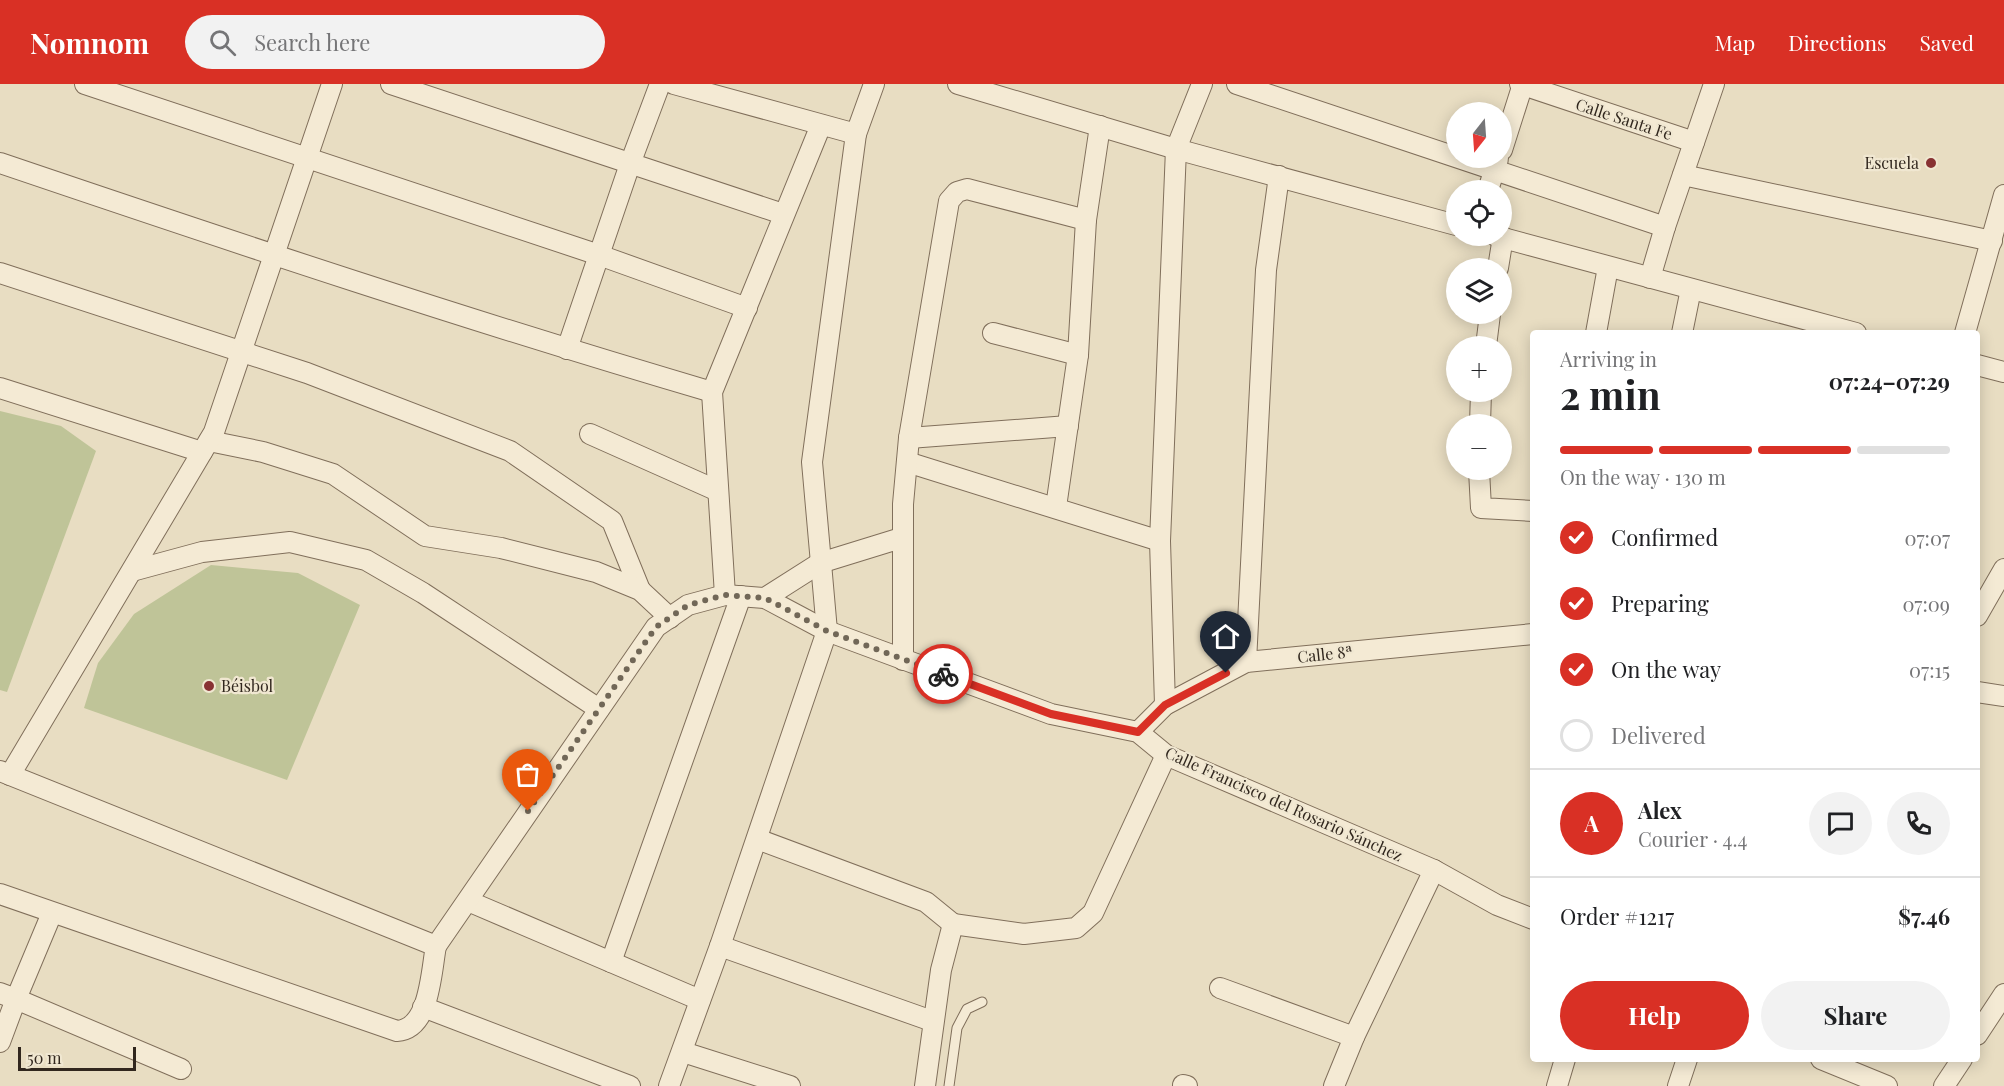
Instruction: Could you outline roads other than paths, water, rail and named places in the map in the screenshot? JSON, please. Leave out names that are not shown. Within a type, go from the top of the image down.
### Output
[{"type":"street","points":[[85,84],[599,255],[747,308]]},
{"type":"street","points":[[0,894],[397,1031],[406,1030],[415,1024],[423,1007],[436,946],[5,773],[132,571],[206,446],[242,353],[332,84]]},
{"type":"street","points":[[390,84],[783,214]]},
{"type":"street","points":[[567,350],[630,164],[660,84]]},
{"type":"street","points":[[674,84],[856,134]]},
{"type":"street","points":[[669,1086],[720,946],[827,631],[812,462],[856,134],[874,84]]},
{"type":"street","points":[[958,84],[1176,149],[1446,222]]},
{"type":"street","points":[[1165,705],[1160,541],[1176,149],[1202,84]]},
{"type":"street","points":[[1237,84],[1446,148]]},
{"type":"street","points":[[1512,117],[1522,84]]},
{"type":"street","name":"Calle Santa Fe","points":[[1522,84],[1694,142]]},
{"type":"street","points":[[1650,278],[1714,84]]},
{"type":"street","points":[[611,962],[733,595],[718,491],[712,392],[821,125]]},
{"type":"street","points":[[1056,507],[1078,355],[1086,220],[1100,126]]},
{"type":"street","points":[[0,163],[275,256],[567,350],[712,392]]},
{"type":"street","points":[[1508,168],[1665,227]]},
{"type":"street","points":[[1683,175],[1992,242]]},
{"type":"street","points":[[1246,662],[1266,270],[1279,176]]},
{"type":"street","points":[[903,660],[901,538],[909,438],[949,201],[957,192],[967,189],[1086,220]]},
{"type":"street","points":[[1966,330],[2004,197]]},
{"type":"street","points":[[1512,239],[1845,330]]},
{"type":"street","points":[[1597,330],[1608,267]]},
{"type":"street","points":[[0,273],[307,373],[510,451],[612,521],[640,590]]},
{"type":"street","points":[[1683,330],[1691,289]]},
{"type":"street","points":[[993,333],[1078,355]]},
{"type":"street","points":[[1980,366],[2004,372]]},
{"type":"street","points":[[0,388],[206,446],[263,452],[333,474],[425,536],[501,548],[597,572],[640,590],[670,618]]},
{"type":"street","points":[[909,438],[1068,426]]},
{"type":"street","points":[[590,434],[718,491]]},
{"type":"street","points":[[907,462],[1160,541]]},
{"type":"street","points":[[1480,480],[1481,508],[1530,510]]},
{"type":"street","points":[[765,598],[820,563],[901,538]]},
{"type":"street","points":[[132,571],[202,552],[290,542],[366,560],[423,593],[598,709]]},
{"type":"street","points":[[1980,611],[2004,569]]},
{"type":"street","name":"Calle Francisco del Rosario Sánchez","points":[[436,946],[656,627],[688,605],[733,595],[765,598],[827,631],[1051,714],[1138,732],[1166,755],[1434,870],[1497,905],[1530,917]]},
{"type":"street","name":"Calle 8ª","points":[[1138,732],[1165,705],[1246,662],[1530,634]]},
{"type":"street","points":[[1980,692],[2004,696]]},
{"type":"street","points":[[757,839],[926,902],[953,924],[1024,933],[1076,928],[1093,913],[1166,755]]},
{"type":"street","points":[[1334,1086],[1354,1037],[1434,870]]},
{"type":"street","points":[[468,901],[700,1000]]},
{"type":"street","points":[[0,1042],[8,996],[52,913]]},
{"type":"street","points":[[925,1086],[940,970],[953,924]]},
{"type":"street","points":[[720,946],[932,1021]]},
{"type":"street","points":[[1220,988],[1354,1037]]},
{"type":"street","points":[[1980,1030],[2004,994]]},
{"type":"street","points":[[8,996],[181,1069]]},
{"type":"street","points":[[423,1007],[630,1086]]},
{"type":"street","points":[[683,1052],[790,1086]]},
{"type":"street","points":[[1557,1086],[1564,1062]]},
{"type":"street","points":[[1678,1086],[1686,1062]]},
{"type":"street","points":[[1828,1062],[1887,1086]]},
{"type":"street","points":[[1944,1086],[1960,1062]]},
{"type":"lane","points":[[949,1086],[957,1028],[967,1009],[982,1002]]},
{"type":"place","name":"Escuela","points":[[1931,163]]},
{"type":"place","name":"Béisbol","points":[[209,686]]}]
